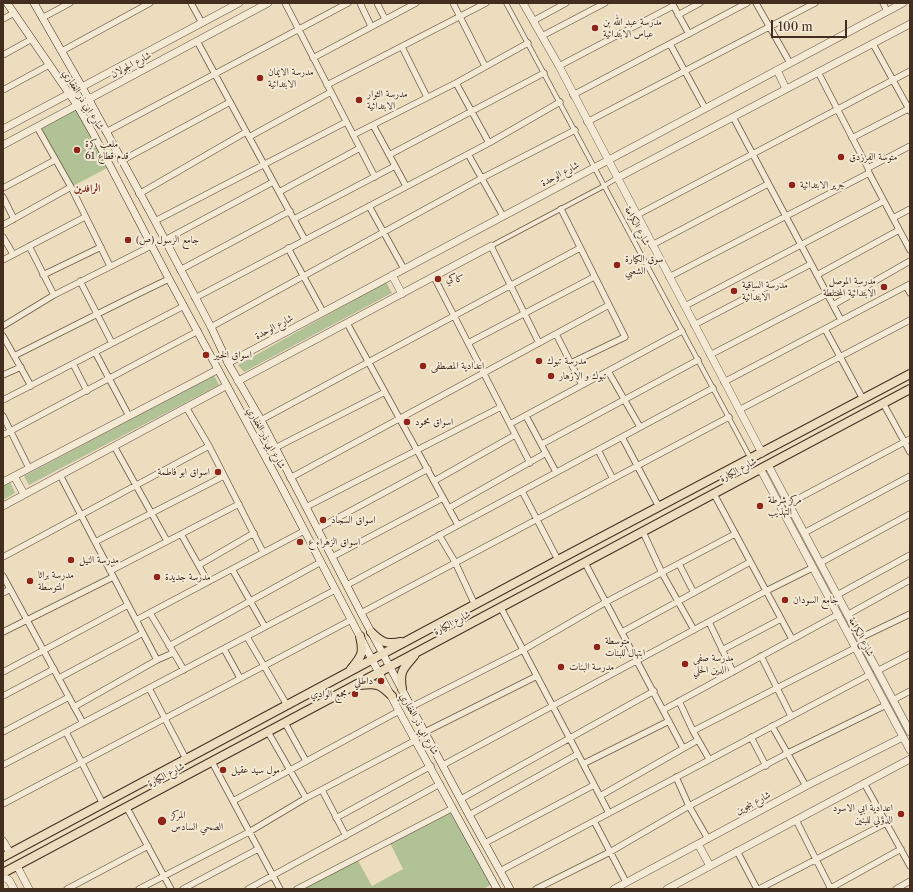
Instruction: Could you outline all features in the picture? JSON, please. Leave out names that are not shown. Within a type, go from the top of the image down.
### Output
[{"type":"main road","name":"شارع الكيارة","points":[[6,855],[550,564],[910,374]]},
{"type":"main road","name":"شارع الكيارة","points":[[3,873],[130,807],[910,389]]},
{"type":"main road","points":[[550,564],[557,578]]},
{"type":"main road","points":[[371,632],[378,640],[383,642],[396,643],[407,641]]},
{"type":"main road","points":[[348,672],[362,654],[360,636]]},
{"type":"main road","points":[[402,688],[400,678],[401,672],[418,652]]},
{"type":"main road","points":[[356,685],[376,684],[392,696]]},
{"type":"main road","points":[[136,786],[136,793],[142,800]]},
{"type":"main road","points":[[124,792],[131,797],[130,807]]},
{"type":"street","name":"شارع ابي ذر الغفاري","points":[[7,3],[77,105],[151,246],[198,331],[217,370],[373,659],[399,711],[431,766],[497,889]]},
{"type":"street","name":"شارع ابي ذر الغفاري","points":[[34,3],[82,87],[165,240],[211,327],[228,363],[261,420],[424,732],[510,889]]},
{"type":"street","points":[[42,18],[70,3]]},
{"type":"street","points":[[62,51],[150,3]]},
{"type":"street","points":[[191,3],[202,23]]},
{"type":"street","name":"شارع الجولان","points":[[3,129],[239,3]]},
{"type":"street","name":"شارع الجولان","points":[[3,145],[268,3]]},
{"type":"street","points":[[285,3],[375,177]]},
{"type":"street","points":[[106,132],[348,3]]},
{"type":"street","points":[[360,3],[371,26]]},
{"type":"street","points":[[377,3],[385,18]]},
{"type":"street","points":[[313,58],[385,18],[416,3]]},
{"type":"street","points":[[453,3],[485,66]]},
{"type":"street","points":[[328,85],[486,3]]},
{"type":"street","name":"شارع الكرامة","points":[[506,3],[751,459]]},
{"type":"street","name":"شارع الكرامة","points":[[523,3],[608,160],[762,453]]},
{"type":"street","points":[[533,21],[566,3]]},
{"type":"street","points":[[542,36],[605,3]]},
{"type":"street","points":[[678,15],[700,3]]},
{"type":"street","points":[[573,95],[747,3]]},
{"type":"street","points":[[756,3],[790,63]]},
{"type":"street","points":[[587,122],[815,3]]},
{"type":"street","points":[[883,3],[887,11]]},
{"type":"street","name":"شارع الوحدة","points":[[228,363],[902,3]]},
{"type":"street","points":[[558,66],[672,4],[689,34]]},
{"type":"street","points":[[3,19],[14,13]]},
{"type":"street","points":[[238,381],[617,178],[910,24]]},
{"type":"street","points":[[3,54],[32,39]]},
{"type":"street","points":[[197,41],[305,240]]},
{"type":"street","points":[[354,135],[456,83],[528,43]]},
{"type":"street","points":[[670,44],[705,108]]},
{"type":"street","points":[[852,138],[910,109],[873,44]]},
{"type":"street","points":[[402,47],[427,97]]},
{"type":"street","points":[[3,90],[50,65]]},
{"type":"street","points":[[777,70],[786,89]]},
{"type":"street","points":[[637,215],[910,71]]},
{"type":"street","points":[[818,72],[910,250]]},
{"type":"street","points":[[389,155],[544,73]]},
{"type":"street","points":[[456,83],[489,143]]},
{"type":"street","points":[[139,194],[248,134],[331,92]]},
{"type":"street","points":[[121,161],[230,102]]},
{"type":"street","points":[[195,298],[489,143],[560,102]]},
{"type":"street","points":[[733,117],[841,320]]},
{"type":"street","points":[[155,222],[346,122]]},
{"type":"street","points":[[373,125],[406,186]]},
{"type":"street","points":[[37,126],[71,187],[110,266]]},
{"type":"street","points":[[211,327],[482,178],[575,130]]},
{"type":"street","points":[[669,277],[786,216],[910,146]]},
{"type":"street","points":[[279,192],[360,148]]},
{"type":"street","points":[[468,154],[503,216]]},
{"type":"street","points":[[3,188],[55,160]]},
{"type":"street","points":[[294,219],[395,166]]},
{"type":"street","points":[[165,240],[274,182]]},
{"type":"street","points":[[652,245],[768,184]]},
{"type":"street","points":[[3,225],[71,187]]},
{"type":"street","points":[[3,197],[14,219]]},
{"type":"street","points":[[685,306],[884,201]]},
{"type":"street","points":[[369,206],[404,269]]},
{"type":"street","points":[[560,209],[625,337],[571,364]]},
{"type":"street","points":[[893,218],[910,210]]},
{"type":"street","points":[[180,270],[290,211]]},
{"type":"street","points":[[3,260],[85,217]]},
{"type":"street","points":[[817,275],[899,230]]},
{"type":"street","points":[[3,237],[13,254]]},
{"type":"street","points":[[29,246],[54,295]]},
{"type":"street","points":[[3,326],[54,295],[151,246]]},
{"type":"street","points":[[491,246],[539,343]]},
{"type":"street","points":[[43,275],[101,248]]},
{"type":"street","points":[[288,248],[323,312]]},
{"type":"street","points":[[261,420],[580,248]]},
{"type":"street","points":[[162,266],[174,259]]},
{"type":"street","points":[[833,305],[910,261]]},
{"type":"street","points":[[694,325],[811,264]]},
{"type":"street","points":[[392,275],[402,294]]},
{"type":"street","points":[[434,277],[530,462]]},
{"type":"street","points":[[468,344],[594,277]]},
{"type":"street","points":[[14,356],[97,313],[169,279]]},
{"type":"street","points":[[80,281],[112,343]]},
{"type":"street","points":[[724,382],[908,285],[910,293]]},
{"type":"street","points":[[710,354],[827,294]]},
{"type":"street","points":[[290,478],[609,305]]},
{"type":"street","points":[[3,400],[184,306]]},
{"type":"street","points":[[739,410],[910,320]]},
{"type":"street","points":[[347,323],[458,525]]},
{"type":"street","points":[[825,329],[863,399]]},
{"type":"street","points":[[3,435],[198,331]]},
{"type":"street","points":[[510,424],[682,331]]},
{"type":"street","points":[[556,334],[582,385]]},
{"type":"street","points":[[3,336],[31,386]]},
{"type":"street","points":[[95,352],[129,416]]},
{"type":"street","points":[[542,444],[698,360]]},
{"type":"street","points":[[73,364],[87,391]]},
{"type":"street","points":[[3,375],[21,367]]},
{"type":"street","points":[[3,482],[217,370]]},
{"type":"street","points":[[608,371],[640,427]]},
{"type":"street","points":[[3,506],[226,386]]},
{"type":"street","points":[[347,585],[713,388]]},
{"type":"street","points":[[275,448],[385,392]]},
{"type":"street","points":[[883,403],[907,441],[910,452]]},
{"type":"street","points":[[186,407],[209,446],[264,552]]},
{"type":"street","points":[[306,507],[501,407]]},
{"type":"street","points":[[3,416],[29,468]]},
{"type":"street","points":[[526,416],[556,472]]},
{"type":"street","points":[[361,613],[729,417]]},
{"type":"street","points":[[434,481],[515,435]]},
{"type":"street","points":[[622,437],[659,507]]},
{"type":"street","points":[[788,504],[907,441]]},
{"type":"street","points":[[114,446],[167,541]]},
{"type":"street","points":[[3,558],[209,446]]},
{"type":"street","points":[[598,450],[613,478]]},
{"type":"street","points":[[449,508],[546,453]]},
{"type":"street","name":"شارع الكرامة","points":[[768,465],[910,731]]},
{"type":"street","points":[[317,529],[428,469]]},
{"type":"street","name":"شارع الكرامة","points":[[761,470],[833,608],[910,750]]},
{"type":"street","points":[[60,475],[157,660]]},
{"type":"street","points":[[14,476],[24,494]]},
{"type":"street","points":[[95,542],[224,476]]},
{"type":"street","points":[[804,533],[910,476]]},
{"type":"street","points":[[522,491],[558,560]]},
{"type":"street","points":[[714,494],[792,639]]},
{"type":"street","points":[[332,557],[443,498]]},
{"type":"street","points":[[3,632],[112,574],[167,541],[239,504]]},
{"type":"street","points":[[820,563],[910,514]]},
{"type":"street","points":[[136,620],[304,531]]},
{"type":"street","points":[[643,532],[662,573],[694,630]]},
{"type":"street","points":[[199,565],[254,533]]},
{"type":"street","points":[[181,534],[208,582]]},
{"type":"street","points":[[411,707],[523,650],[606,602],[735,534]]},
{"type":"street","points":[[440,535],[455,562],[475,605]]},
{"type":"street","points":[[314,549],[325,543]]},
{"type":"street","points":[[837,595],[910,555]]},
{"type":"street","points":[[169,646],[321,562]]},
{"type":"street","points":[[585,562],[684,748]]},
{"type":"street","points":[[622,632],[750,562]]},
{"type":"street","points":[[679,564],[694,593]]},
{"type":"street","points":[[443,765],[766,591],[812,568]]},
{"type":"street","points":[[232,569],[265,627]]},
{"type":"street","points":[[3,576],[83,723]]},
{"type":"street","points":[[847,615],[910,580]]},
{"type":"street","points":[[3,593],[10,589]]},
{"type":"street","points":[[3,765],[335,590]]},
{"type":"street","points":[[833,608],[841,603]]},
{"type":"street","points":[[3,672],[128,604]]},
{"type":"street","points":[[501,608],[609,813]]},
{"type":"street","points":[[150,613],[184,670]]},
{"type":"street","points":[[860,638],[910,614]]},
{"type":"street","points":[[663,710],[837,615]]},
{"type":"street","points":[[722,650],[781,619]]},
{"type":"street","points":[[3,804],[351,620]]},
{"type":"street","points":[[710,622],[733,672]]},
{"type":"street","points":[[59,678],[142,633]]},
{"type":"street","points":[[247,637],[287,705]]},
{"type":"street","points":[[693,731],[855,648]]},
{"type":"street","points":[[224,649],[240,678]]},
{"type":"street","points":[[74,706],[157,660],[173,653]]},
{"type":"street","points":[[877,671],[910,654]]},
{"type":"street","points":[[761,656],[791,716]]},
{"type":"street","points":[[3,696],[54,669]]},
{"type":"street","points":[[500,871],[869,674]]},
{"type":"street","points":[[424,732],[537,676]]},
{"type":"street","points":[[149,688],[186,759]]},
{"type":"street","points":[[461,799],[654,691]]},
{"type":"street","points":[[893,700],[910,691]]},
{"type":"street","points":[[3,732],[69,697]]},
{"type":"street","points":[[679,701],[693,731],[709,759]]},
{"type":"street","points":[[536,889],[610,852],[689,806],[788,753],[886,705]]},
{"type":"street","points":[[233,801],[399,711]]},
{"type":"street","points":[[583,764],[669,721]]},
{"type":"street","points":[[286,723],[306,761]]},
{"type":"street","points":[[772,726],[806,786]]},
{"type":"street","points":[[66,732],[102,804]]},
{"type":"street","points":[[268,732],[306,798]]},
{"type":"street","points":[[751,737],[766,766]]},
{"type":"street","name":"شارع بنجوين","points":[[614,889],[806,786],[903,737]]},
{"type":"street","points":[[139,889],[249,832],[306,798],[416,740]]},
{"type":"street","points":[[600,796],[698,740]]},
{"type":"street","points":[[463,825],[470,818],[578,754]]},
{"type":"street","points":[[667,889],[910,759]]},
{"type":"street","points":[[212,762],[280,889]]},
{"type":"street","points":[[336,818],[431,766]]},
{"type":"street","points":[[676,777],[689,806],[708,839]]},
{"type":"street","points":[[864,783],[910,866]]},
{"type":"street","points":[[248,889],[440,784]]},
{"type":"street","points":[[485,843],[594,785]]},
{"type":"street","points":[[322,790],[346,836]]},
{"type":"street","points":[[130,807],[148,846],[171,889]]},
{"type":"street","points":[[297,889],[304,887],[453,808]]},
{"type":"street","points":[[796,820],[830,889],[901,849]]},
{"type":"street","points":[[594,821],[626,882]]},
{"type":"street","points":[[737,851],[758,889],[886,822]]},
{"type":"street","points":[[3,841],[6,855]]},
{"type":"street","points":[[698,844],[710,866]]},
{"type":"street","points":[[67,889],[148,846]]},
{"type":"street","points":[[183,889],[258,849]]},
{"type":"street","points":[[17,866],[29,889]]},
{"type":"street","points":[[3,876],[9,880],[14,889]]},
{"type":"street","points":[[896,889],[910,881]]},
{"type":"green space","name":"ملعب كرة قدم قطاع 61","points":[[79,108],[111,166],[71,187],[39,129]]},
{"type":"green space","points":[[386,282],[392,293],[244,372],[238,365]]},
{"type":"green space","points":[[214,375],[219,385],[29,485],[24,476]]},
{"type":"green space","points":[[10,482],[15,493],[3,500],[3,486]]},
{"type":"green space","points":[[451,808],[492,884],[483,889],[301,889],[357,859],[372,886],[403,869],[389,841]]},
{"type":"place","name":"مدرسة عبد الله بن عباس الابتدائية","points":[[595,28]]},
{"type":"place","name":"مدرسة الايمان الابتدائية","points":[[260,78]]},
{"type":"place","name":"مدرسة الثوار الابتدائية","points":[[359,100]]},
{"type":"place","name":"ملعب كرة قدم قطاع 61","points":[[77,150]]},
{"type":"place","name":"متوسة الفرزدق","points":[[841,157]]},
{"type":"place","name":"جرير الابتدائية","points":[[792,185]]},
{"type":"place","name":"جامع الرسول (ص)","points":[[128,240]]},
{"type":"place","name":"سوق الكيارة الشعبي","points":[[617,265]]},
{"type":"place","name":"كاكي","points":[[438,279]]},
{"type":"place","name":"مدرسة الموصل الابتدائية المختلطة","points":[[884,287]]},
{"type":"place","name":"مدرسة الساقية الابتدائية","points":[[734,291]]},
{"type":"place","name":"اسواق الخير","points":[[206,355]]},
{"type":"place","name":"مدرسة تبوك","points":[[539,361]]},
{"type":"place","name":"اعدادية المصطفى","points":[[423,366]]},
{"type":"place","name":"تبوك و الازهار","points":[[551,376]]},
{"type":"place","name":"اسواق محمود","points":[[407,422]]},
{"type":"place","name":"اسواق ابو فاطمة","points":[[218,472]]},
{"type":"place","name":"مركز شرطة التهذيب","points":[[760,506]]},
{"type":"place","name":"اسواق السجاد","points":[[323,520]]},
{"type":"place","name":"اسواق الزهراء ع","points":[[300,542]]},
{"type":"place","name":"مدرسة النيل","points":[[71,560]]},
{"type":"place","name":"مدرسة جديدة","points":[[157,577]]},
{"type":"place","name":"مدرسة براثا المتوسطة","points":[[30,581]]},
{"type":"place","name":"جامع السودان","points":[[785,600]]},
{"type":"place","name":"متوسطة ابتهال للبنات","points":[[597,647]]},
{"type":"place","name":"مدرسة صفي الدين الحلي","points":[[685,664]]},
{"type":"place","name":"مدرسة البنات","points":[[561,667]]},
{"type":"place","name":"داطلي","points":[[381,681]]},
{"type":"place","name":"مجمع الوادي","points":[[355,694]]},
{"type":"place","name":"مول سيد عقيل","points":[[223,770]]},
{"type":"place","name":"اعدادية ابي الاسود الدؤلي للبنين","points":[[901,814]]},
{"type":"place","name":"المركز الصحي السادس","points":[[162,821]]},
{"type":"district","name":"الرافدين","points":[[87,189]]}]
